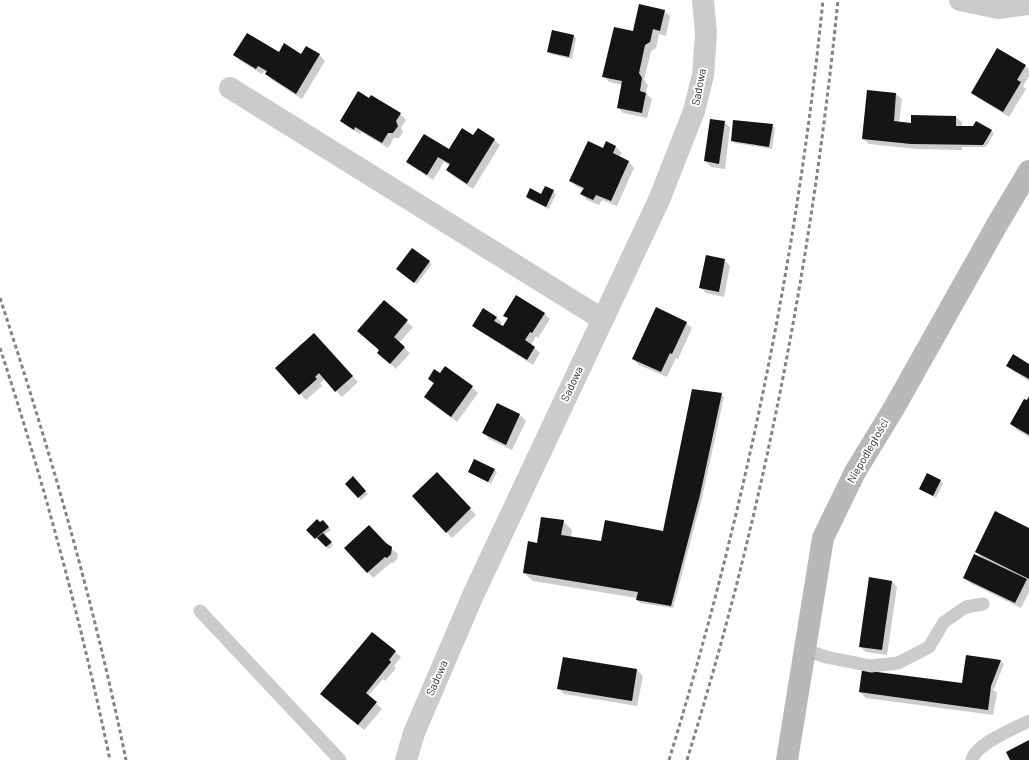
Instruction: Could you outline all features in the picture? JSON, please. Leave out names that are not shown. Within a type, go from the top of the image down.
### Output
[{"type":"street","name":"Sadowa","points":[[406,760],[414,733],[474,593],[658,200],[694,112],[703,75],[706,34],[703,0]]},
{"type":"street","points":[[960,0],[998,8],[1029,4]]},
{"type":"street","points":[[230,88],[602,319]]},
{"type":"street","name":"Niepodległości","points":[[788,760],[823,538],[855,472],[894,408],[1029,171]]},
{"type":"lane","points":[[805,650],[826,658],[871,666],[898,662],[929,647],[944,622],[966,607],[983,604]]},
{"type":"lane","points":[[200,611],[340,760]]},
{"type":"lane","points":[[972,760],[973,755],[984,744],[1029,721]]},
{"type":"building","points":[[639,4],[665,10],[660,31],[653,29],[650,42],[645,45],[639,73],[642,78],[640,91],[646,93],[642,113],[617,108],[622,81],[602,77],[614,27],[633,31]]},
{"type":"building","points":[[552,30],[574,35],[569,57],[547,52]]},
{"type":"building","points":[[247,33],[279,52],[284,43],[301,54],[306,46],[320,54],[296,94],[265,74],[267,71],[258,66],[256,69],[233,55]]},
{"type":"building","points":[[997,48],[1026,65],[1017,80],[1021,82],[1003,112],[971,93]]},
{"type":"building","points":[[867,90],[896,93],[894,121],[911,123],[911,115],[956,116],[956,126],[973,126],[976,121],[992,130],[983,145],[911,144],[862,139]]},
{"type":"building","points":[[358,91],[369,98],[371,95],[401,113],[396,121],[398,126],[393,133],[388,133],[382,143],[355,127],[354,130],[340,121]]},
{"type":"building","points":[[710,119],[725,121],[719,164],[704,161]]},
{"type":"building","points":[[733,120],[773,124],[769,147],[731,141]]},
{"type":"building","points":[[462,128],[473,135],[478,128],[495,139],[467,184],[446,170],[450,164],[438,157],[427,175],[406,162],[424,134],[449,149]]},
{"type":"building","points":[[588,141],[603,148],[606,141],[616,146],[613,153],[629,161],[611,201],[596,195],[593,200],[580,194],[584,188],[569,181]]},
{"type":"building","points":[[545,186],[554,190],[546,207],[526,197],[530,188],[541,194]]},
{"type":"building","points":[[412,248],[430,261],[414,283],[396,269]]},
{"type":"building","points":[[706,255],[725,259],[719,292],[699,288]]},
{"type":"building","points":[[516,295],[545,313],[532,333],[530,332],[525,340],[535,347],[527,360],[472,326],[483,308],[497,317],[494,321],[503,326],[508,318],[503,316]]},
{"type":"building","points":[[384,300],[408,320],[394,337],[405,347],[390,364],[377,353],[379,350],[357,331]]},
{"type":"building","points":[[656,307],[687,322],[672,354],[670,353],[661,372],[632,359]]},
{"type":"building","points":[[314,333],[353,376],[335,392],[319,373],[315,377],[317,379],[299,395],[275,368]]},
{"type":"building","points":[[1013,354],[1029,364],[1029,379],[1006,366]]},
{"type":"building","points":[[445,366],[473,386],[451,417],[424,397],[434,383],[428,379],[434,369],[440,373]]},
{"type":"building","points":[[692,389],[722,393],[700,495],[671,606],[636,600],[638,592],[523,573],[528,541],[537,543],[541,517],[564,520],[561,535],[601,541],[605,520],[663,531]]},
{"type":"building","points":[[1029,396],[1029,435],[1010,424],[1024,399],[1027,400]]},
{"type":"building","points":[[497,403],[520,414],[506,445],[482,433]]},
{"type":"building","points":[[474,459],[495,469],[488,482],[468,472]]},
{"type":"building","points":[[437,472],[471,508],[446,533],[412,496]]},
{"type":"building","points":[[927,473],[941,480],[933,496],[919,489]]},
{"type":"building","points":[[353,476],[366,491],[358,498],[345,484]]},
{"type":"building","points":[[995,511],[1029,528],[1029,579],[975,552]]},
{"type":"building","points":[[317,519],[320,522],[323,520],[329,527],[315,539],[306,530]]},
{"type":"building","points":[[369,525],[386,543],[392,547],[391,554],[387,558],[385,557],[367,573],[344,548]]},
{"type":"building","points":[[323,533],[332,542],[326,547],[317,538]]},
{"type":"building","points":[[974,554],[1027,579],[1015,603],[963,578]]},
{"type":"building","points":[[869,577],[892,581],[882,650],[859,647]]},
{"type":"building","points":[[372,632],[396,651],[389,660],[391,662],[366,693],[377,702],[358,725],[320,694]]},
{"type":"building","points":[[966,655],[1001,660],[991,686],[988,710],[859,692],[862,670],[962,683]]},
{"type":"building","points":[[563,657],[637,669],[632,701],[557,689]]},
{"type":"building","points":[[1029,740],[1029,760],[1010,760],[1006,752]]},
{"type":"railway","points":[[669,760],[721,573],[765,384],[799,193],[823,0]]},
{"type":"railway","points":[[687,760],[735,591],[778,402],[791,336],[813,202],[831,67],[838,0]]},
{"type":"railway","points":[[0,298],[70,527],[100,643],[126,760]]},
{"type":"railway","points":[[0,348],[32,450],[61,552],[87,656],[110,760]]}]
